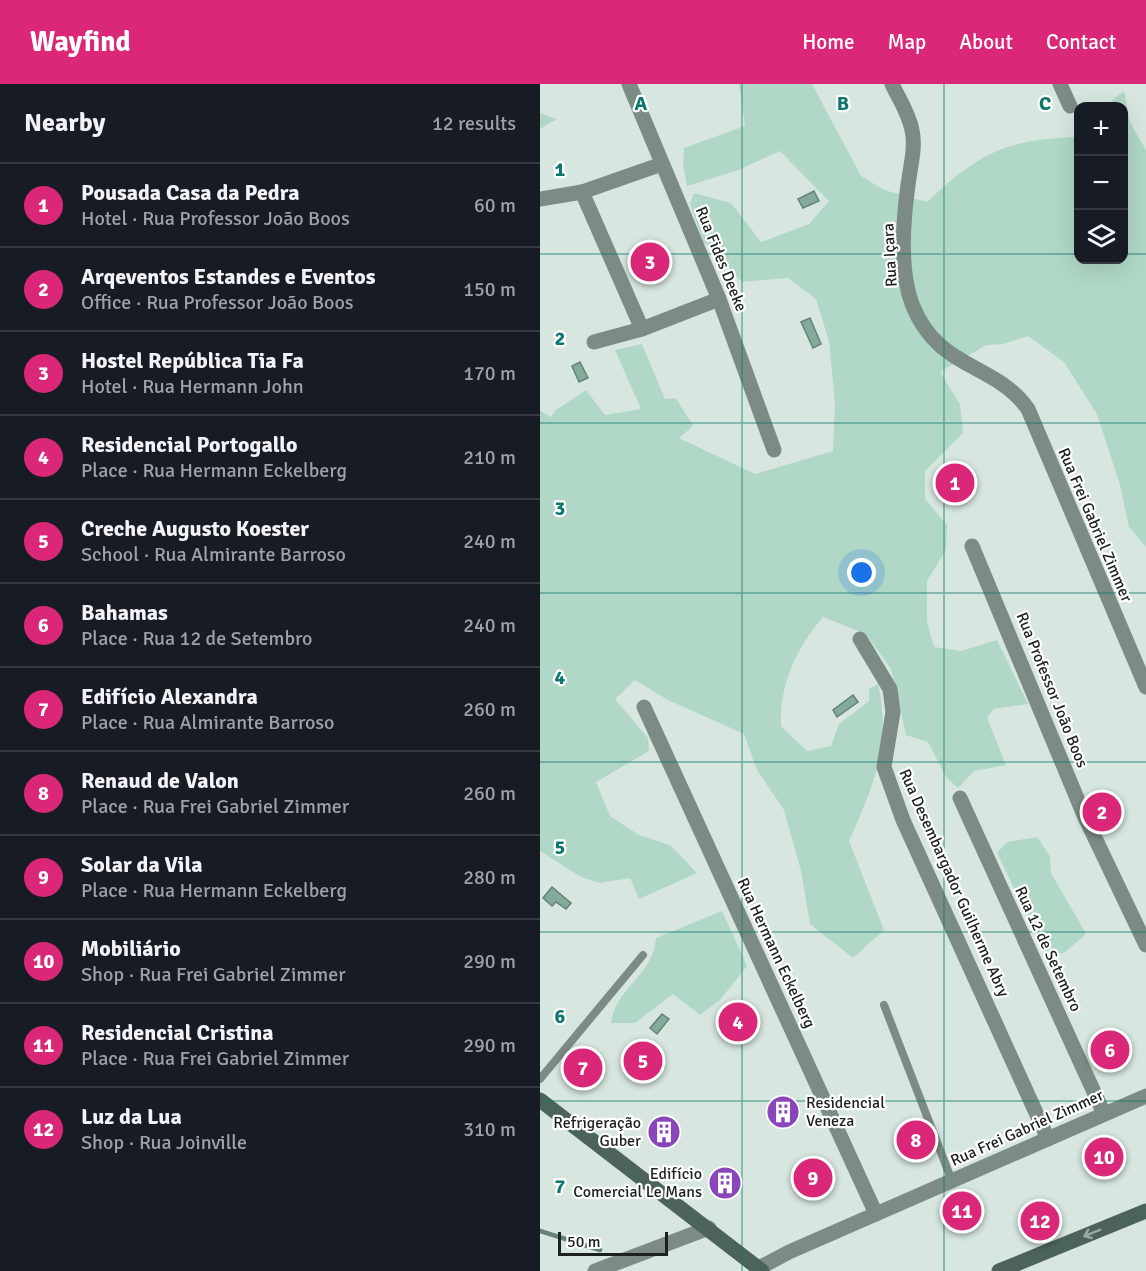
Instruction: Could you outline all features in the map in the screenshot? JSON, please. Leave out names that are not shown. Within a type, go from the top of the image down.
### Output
[{"type":"main road","points":[[540,1100],[762,1270]]},
{"type":"main road","points":[[999,1271],[1146,1210]]},
{"type":"street","name":"Rua Fides Deeke","points":[[629,84],[719,299],[774,450]]},
{"type":"street","name":"Rua Içara","points":[[892,84],[913,131],[904,237],[905,273],[912,303],[940,348],[1005,386],[1019,397],[1028,409]]},
{"type":"street","points":[[1060,84],[1070,106]]},
{"type":"street","points":[[540,199],[582,192],[662,164]]},
{"type":"street","points":[[582,192],[642,329]]},
{"type":"street","points":[[594,342],[642,329],[719,299]]},
{"type":"street","name":"Rua Frei Gabriel Zimmer","points":[[1028,409],[1146,687]]},
{"type":"street","name":"Rua Professor João Boos","points":[[972,546],[1084,815],[1146,945]]},
{"type":"street","name":"Rua Desembargador Guilherme Abry","points":[[860,639],[890,689],[893,712],[884,767],[886,777],[1048,1139]]},
{"type":"street","name":"Rua Hermann Eckelberg","points":[[644,707],[876,1214]]},
{"type":"street","name":"Rua 12 de Setembro","points":[[960,798],[1104,1114]]},
{"type":"street","name":"Rua Frei Gabriel Zimmer","points":[[762,1270],[778,1257],[1146,1096]]},
{"type":"street","points":[[595,1271],[709,1228]]},
{"type":"lane","points":[[540,1079],[643,955]]},
{"type":"lane","points":[[884,1005],[952,1181]]},
{"type":"shaded area","points":[[739,84],[812,84],[861,176],[884,190],[927,202],[963,171],[995,152],[1032,141],[1074,137],[1074,264],[1128,264],[1128,112],[1130,122],[1146,150],[1146,547],[1129,527],[1120,485],[1097,414],[1064,362],[1028,336],[1003,344],[986,345],[940,372],[960,404],[963,433],[925,471],[925,499],[947,525],[946,550],[927,581],[927,622],[934,647],[961,651],[997,640],[1028,704],[994,709],[987,718],[1006,765],[974,771],[958,788],[946,777],[928,742],[906,735],[891,669],[866,634],[823,617],[805,641],[792,667],[783,696],[781,726],[807,751],[831,746],[839,724],[869,701],[869,689],[878,684],[883,726],[878,765],[866,802],[849,841],[884,930],[853,958],[810,924],[801,871],[784,810],[757,770],[744,734],[668,700],[635,680],[615,699],[648,738],[649,751],[596,782],[610,816],[639,835],[670,845],[697,873],[639,899],[630,878],[600,883],[581,877],[540,851],[540,411],[551,417],[556,410],[586,390],[605,415],[641,409],[615,350],[642,344],[665,399],[676,398],[693,426],[679,438],[755,474],[833,451],[835,403],[829,341],[816,299],[788,278],[742,282],[703,241],[690,204],[694,193],[731,203],[761,242],[809,224],[829,201],[780,151],[736,171],[687,186],[683,164],[684,148],[745,126]]},
{"type":"shaded area","points":[[1124,91],[1126,102],[1110,102]]},
{"type":"shaded area","points":[[540,113],[557,119],[540,129]]},
{"type":"shaded area","points":[[814,191],[819,201],[803,208],[798,199]]},
{"type":"shaded area","points":[[810,318],[821,344],[813,348],[801,322]]},
{"type":"shaded area","points":[[580,362],[588,378],[579,382],[572,366]]},
{"type":"shaded area","points":[[853,695],[858,702],[837,717],[833,710]]},
{"type":"shaded area","points":[[1037,837],[1050,856],[1051,873],[1086,934],[1064,953],[1047,956],[997,853],[1007,842]]},
{"type":"shaded area","points":[[552,887],[571,903],[566,909],[556,902],[552,906],[543,898]]},
{"type":"shaded area","points":[[722,911],[747,966],[720,1000],[700,1015],[673,994],[635,1023],[611,1023],[620,1000],[648,962],[656,938]]},
{"type":"shaded area","points":[[662,1014],[669,1019],[657,1034],[650,1028]]},
{"type":"waterway","points":[[540,1231],[600,1250]]},
{"type":"place","name":"Hostel República Tia Fa","points":[[650,262]]},
{"type":"place","name":"Pousada Casa da Pedra","points":[[955,483]]},
{"type":"place","name":"Arqeventos Estandes e Eventos","points":[[1102,812]]},
{"type":"place","name":"Residencial Portogallo","points":[[738,1022]]},
{"type":"place","name":"Bahamas","points":[[1110,1050]]},
{"type":"place","name":"Creche Augusto Koester","points":[[643,1061]]},
{"type":"place","name":"Edifício Alexandra","points":[[583,1068]]},
{"type":"place","name":"Residencial Veneza","points":[[783,1112]]},
{"type":"place","name":"Refrigeração Guber","points":[[664,1132]]},
{"type":"place","name":"Renaud de Valon","points":[[916,1140]]},
{"type":"place","name":"Mobiliário","points":[[1104,1157]]},
{"type":"place","name":"Solar da Vila","points":[[813,1178]]},
{"type":"place","name":"Edifício Comercial Le Mans","points":[[725,1183]]},
{"type":"place","name":"Residencial Cristina","points":[[962,1211]]},
{"type":"place","name":"Luz da Lua","points":[[1040,1221]]}]
